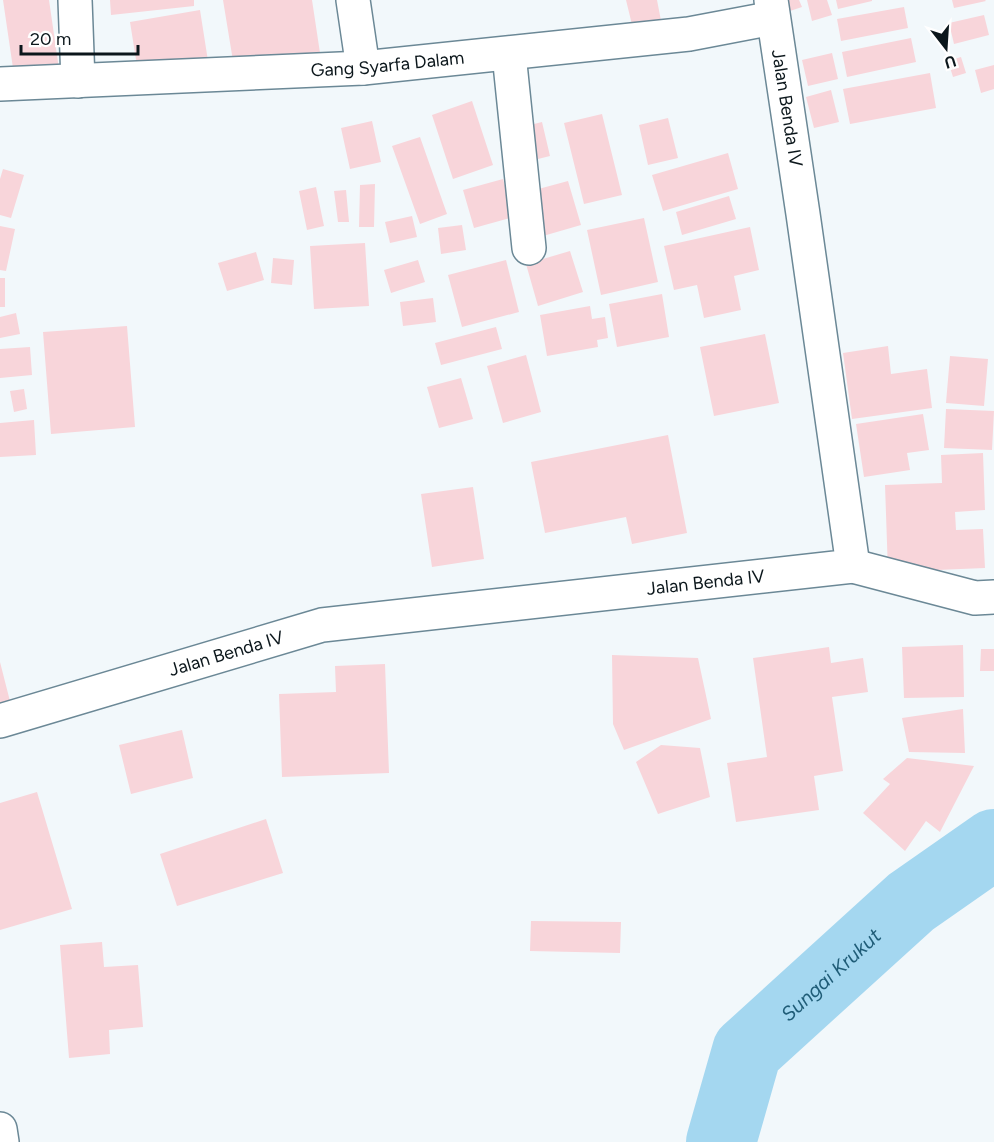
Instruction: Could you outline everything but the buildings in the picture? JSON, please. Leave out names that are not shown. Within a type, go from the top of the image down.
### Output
[{"type":"street","points":[[75,0],[78,81]]},
{"type":"street","points":[[353,0],[363,69]]},
{"type":"street","name":"Gang Syarfa Dalam","points":[[0,84],[363,69],[689,34],[772,9]]},
{"type":"street","name":"Jalan Benda IV","points":[[0,721],[322,625],[853,566],[772,9]]},
{"type":"street","points":[[508,54],[529,248]]},
{"type":"street","points":[[853,566],[975,598],[994,597]]},
{"type":"street","points":[[0,1129],[2,1142]]},
{"type":"waterway","name":"Sungai Krukut","points":[[721,1142],[747,1051],[911,902],[994,844]]}]
